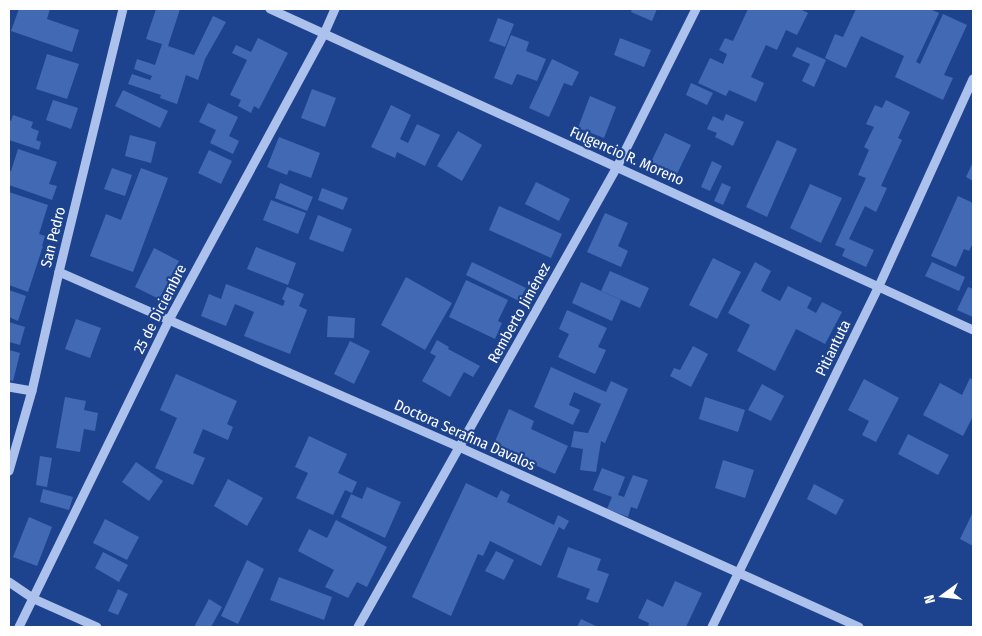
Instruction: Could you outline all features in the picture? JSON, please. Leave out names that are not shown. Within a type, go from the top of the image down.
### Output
[{"type":"street","name":"San Pedro","points":[[9,472],[32,391],[123,9]]},
{"type":"street","name":"Fulgencio R. Moreno","points":[[270,9],[973,330]]},
{"type":"street","name":"25 de Diciembre","points":[[19,627],[169,320],[324,34],[335,9]]},
{"type":"street","name":"Remberto Jiménez","points":[[358,627],[617,167],[696,9]]},
{"type":"street","name":"Pitiantuta","points":[[712,627],[879,286],[973,79]]},
{"type":"street","name":"Doctora Serafina Davalos","points":[[59,272],[459,447],[859,627]]},
{"type":"street","points":[[9,387],[32,391]]},
{"type":"street","points":[[9,582],[34,599],[97,627]]},
{"type":"building","points":[[19,9],[50,9],[47,19],[79,30],[72,52],[11,31]]},
{"type":"building","points":[[156,9],[180,9],[168,46],[194,55],[213,16],[226,22],[205,59],[198,80],[186,75],[177,104],[160,98],[161,95],[128,84],[132,74],[150,80],[152,76],[134,69],[137,59],[155,65],[162,44],[146,39]]},
{"type":"building","points":[[632,9],[657,9],[652,21],[631,12]]},
{"type":"building","points":[[748,9],[800,9],[808,13],[797,35],[786,30],[777,50],[766,45],[751,77],[764,83],[756,102],[729,90],[726,96],[698,83],[710,58],[723,64],[727,54],[719,50],[725,38],[733,41]]},
{"type":"building","points":[[856,9],[930,9],[939,13],[916,62],[920,64],[943,14],[967,25],[944,75],[953,78],[943,100],[895,77],[904,56],[861,36],[846,68],[825,58],[835,34],[843,37]]},
{"type":"building","points":[[498,18],[514,24],[505,47],[489,41]]},
{"type":"building","points":[[511,35],[529,42],[526,51],[546,59],[537,81],[517,74],[512,85],[494,78]]},
{"type":"building","points":[[258,38],[288,53],[259,109],[254,106],[251,113],[238,106],[241,100],[230,95],[247,60],[232,53],[236,45],[251,52]]},
{"type":"building","points":[[620,38],[651,50],[644,67],[614,55]]},
{"type":"building","points":[[797,47],[826,60],[814,87],[802,81],[810,64],[792,56]]},
{"type":"building","points":[[47,54],[79,64],[67,99],[36,89]]},
{"type":"building","points":[[552,59],[579,72],[572,86],[564,83],[549,117],[529,108]]},
{"type":"building","points":[[691,83],[713,93],[707,105],[686,95]]},
{"type":"building","points":[[312,89],[336,98],[325,127],[301,118]]},
{"type":"building","points":[[123,90],[168,111],[160,128],[115,106]]},
{"type":"building","points":[[590,96],[616,107],[604,138],[578,128]]},
{"type":"building","points":[[53,100],[78,108],[71,129],[46,120]]},
{"type":"building","points":[[886,100],[910,112],[898,138],[902,140],[881,186],[887,188],[876,212],[865,206],[849,239],[874,250],[866,267],[842,256],[845,249],[835,245],[866,178],[858,175],[869,150],[864,147],[874,127],[866,124],[875,105],[882,108]]},
{"type":"building","points":[[208,103],[238,117],[229,136],[239,141],[233,154],[210,143],[216,130],[199,122]]},
{"type":"building","points":[[391,105],[411,115],[400,139],[408,143],[417,124],[440,135],[425,166],[397,152],[395,158],[371,147]]},
{"type":"building","points":[[726,114],[744,122],[733,146],[715,137],[717,133],[707,129],[713,116],[723,121]]},
{"type":"building","points":[[13,115],[33,122],[31,128],[39,131],[36,140],[41,142],[39,150],[9,140],[9,120],[11,121]]},
{"type":"building","points":[[458,131],[482,145],[462,181],[437,166]]},
{"type":"building","points":[[665,133],[691,145],[677,174],[651,162]]},
{"type":"building","points":[[130,135],[156,142],[151,163],[125,156]]},
{"type":"building","points":[[279,137],[320,153],[311,178],[289,170],[287,175],[267,167]]},
{"type":"building","points":[[777,140],[797,149],[767,217],[746,207]]},
{"type":"building","points":[[18,149],[57,162],[49,184],[57,186],[52,200],[9,185],[9,170],[11,171]]},
{"type":"building","points":[[209,150],[232,161],[221,184],[198,173]]},
{"type":"building","points":[[712,161],[722,166],[710,191],[701,187]]},
{"type":"building","points":[[973,162],[973,181],[966,177]]},
{"type":"building","points":[[112,168],[132,175],[125,196],[104,189]]},
{"type":"building","points":[[141,168],[168,178],[133,272],[90,256],[106,214],[121,220]]},
{"type":"building","points":[[536,182],[570,199],[559,221],[525,204]]},
{"type":"building","points":[[280,183],[313,197],[307,211],[275,198]]},
{"type":"building","points":[[722,183],[731,187],[723,205],[714,201]]},
{"type":"building","points":[[810,184],[842,198],[821,243],[790,228]]},
{"type":"building","points":[[322,188],[348,198],[343,210],[318,200]]},
{"type":"building","points":[[9,192],[48,205],[39,234],[45,236],[43,246],[28,292],[9,285]]},
{"type":"building","points":[[958,196],[973,203],[973,243],[969,251],[964,249],[956,267],[931,256]]},
{"type":"building","points":[[271,200],[306,213],[298,234],[263,220]]},
{"type":"building","points":[[499,206],[562,234],[551,258],[489,230]]},
{"type":"building","points":[[605,213],[628,223],[618,246],[628,251],[621,267],[587,252]]},
{"type":"building","points":[[318,215],[352,229],[343,252],[309,239]]},
{"type":"building","points":[[256,247],[296,263],[288,285],[247,269]]},
{"type":"building","points":[[154,248],[179,261],[159,299],[135,287]]},
{"type":"building","points":[[713,258],[741,272],[717,319],[689,305]]},
{"type":"building","points":[[472,262],[526,288],[519,301],[466,275]]},
{"type":"building","points":[[755,262],[771,271],[761,291],[780,301],[788,286],[812,298],[807,308],[816,313],[822,302],[842,312],[825,344],[796,329],[775,371],[737,351],[750,325],[728,313]]},
{"type":"building","points":[[932,262],[965,277],[959,291],[925,276]]},
{"type":"building","points":[[610,271],[649,288],[640,308],[601,291]]},
{"type":"building","points":[[406,277],[452,303],[425,350],[381,325]]},
{"type":"building","points":[[466,280],[508,300],[498,321],[502,323],[495,339],[449,317]]},
{"type":"building","points":[[581,282],[621,300],[612,321],[572,303]]},
{"type":"building","points":[[226,284],[283,306],[285,301],[282,299],[287,287],[304,294],[299,306],[307,310],[290,354],[244,336],[254,312],[235,304],[226,326],[201,316],[209,294],[221,299]]},
{"type":"building","points":[[968,287],[973,289],[973,317],[957,310]]},
{"type":"building","points":[[9,290],[26,296],[18,321],[9,317]]},
{"type":"building","points":[[567,310],[607,328],[598,347],[606,350],[595,374],[558,357],[569,334],[559,329]]},
{"type":"building","points":[[328,316],[355,318],[354,338],[327,337]]},
{"type":"building","points":[[76,319],[101,328],[90,358],[65,349]]},
{"type":"building","points":[[9,322],[25,327],[20,345],[9,342]]},
{"type":"building","points":[[437,340],[449,347],[448,349],[480,366],[473,377],[464,372],[450,397],[422,381],[436,356],[430,353]]},
{"type":"building","points":[[350,341],[370,351],[354,384],[334,374]]},
{"type":"building","points":[[693,346],[708,354],[691,387],[670,376],[674,368],[680,370]]},
{"type":"building","points":[[9,350],[20,353],[13,381],[9,380]]},
{"type":"building","points":[[551,367],[606,392],[611,381],[628,389],[605,443],[601,441],[596,472],[580,470],[583,449],[571,447],[574,431],[588,433],[601,404],[574,392],[569,405],[580,410],[573,425],[534,407]]},
{"type":"building","points":[[176,374],[237,401],[227,424],[233,427],[228,440],[203,429],[193,453],[205,458],[193,485],[155,468],[177,418],[160,410]]},
{"type":"building","points":[[970,378],[973,380],[973,416],[963,436],[923,415],[940,383],[962,395]]},
{"type":"building","points":[[864,379],[899,398],[876,442],[862,435],[869,421],[848,410]]},
{"type":"building","points":[[762,384],[784,396],[771,421],[748,410]]},
{"type":"building","points":[[65,397],[86,401],[84,410],[98,413],[95,431],[84,429],[80,452],[56,448]]},
{"type":"building","points":[[705,397],[745,410],[738,432],[699,419]]},
{"type":"building","points":[[509,409],[534,421],[531,429],[568,446],[555,474],[493,446]]},
{"type":"building","points":[[908,434],[949,455],[938,475],[898,454]]},
{"type":"building","points":[[309,436],[347,454],[338,473],[357,482],[352,493],[345,490],[333,515],[296,498],[308,473],[295,467]]},
{"type":"building","points":[[40,456],[52,458],[47,487],[36,485]]},
{"type":"building","points":[[723,460],[754,470],[745,498],[715,488]]},
{"type":"building","points":[[136,462],[163,481],[149,501],[122,482]]},
{"type":"building","points":[[602,468],[625,477],[618,495],[624,497],[633,475],[648,480],[637,509],[631,507],[628,517],[607,509],[612,497],[593,490]]},
{"type":"building","points":[[228,479],[263,498],[247,526],[214,506]]},
{"type":"building","points":[[466,483],[497,498],[501,490],[510,495],[507,502],[554,525],[558,515],[569,521],[564,530],[559,527],[541,566],[490,541],[483,556],[478,554],[451,616],[412,597]]},
{"type":"building","points":[[814,484],[844,500],[836,515],[807,499]]},
{"type":"building","points":[[367,487],[401,502],[385,538],[341,517],[351,494],[362,499]]},
{"type":"building","points":[[43,489],[73,497],[69,510],[40,502]]},
{"type":"building","points":[[973,512],[973,546],[960,539]]},
{"type":"building","points":[[29,517],[52,527],[37,566],[13,557]]},
{"type":"building","points":[[105,519],[139,537],[127,560],[93,543]]},
{"type":"building","points":[[336,520],[387,547],[367,587],[357,582],[348,598],[325,587],[334,570],[298,551],[309,529],[327,538]]},
{"type":"building","points":[[568,547],[601,559],[597,570],[609,574],[598,603],[586,599],[590,589],[557,577]]},
{"type":"building","points":[[496,551],[514,560],[504,580],[485,571]]},
{"type":"building","points":[[103,552],[128,565],[119,582],[95,568]]},
{"type":"building","points":[[247,560],[264,569],[238,624],[221,616]]},
{"type":"building","points":[[279,577],[332,597],[324,620],[270,600]]},
{"type":"building","points":[[675,581],[702,593],[686,627],[648,627],[649,623],[638,618],[647,599],[663,607]]},
{"type":"building","points":[[118,589],[128,594],[118,615],[108,611]]},
{"type":"building","points":[[209,599],[222,607],[211,627],[194,627]]},
{"type":"building","points":[[581,619],[598,627],[577,627]]}]
